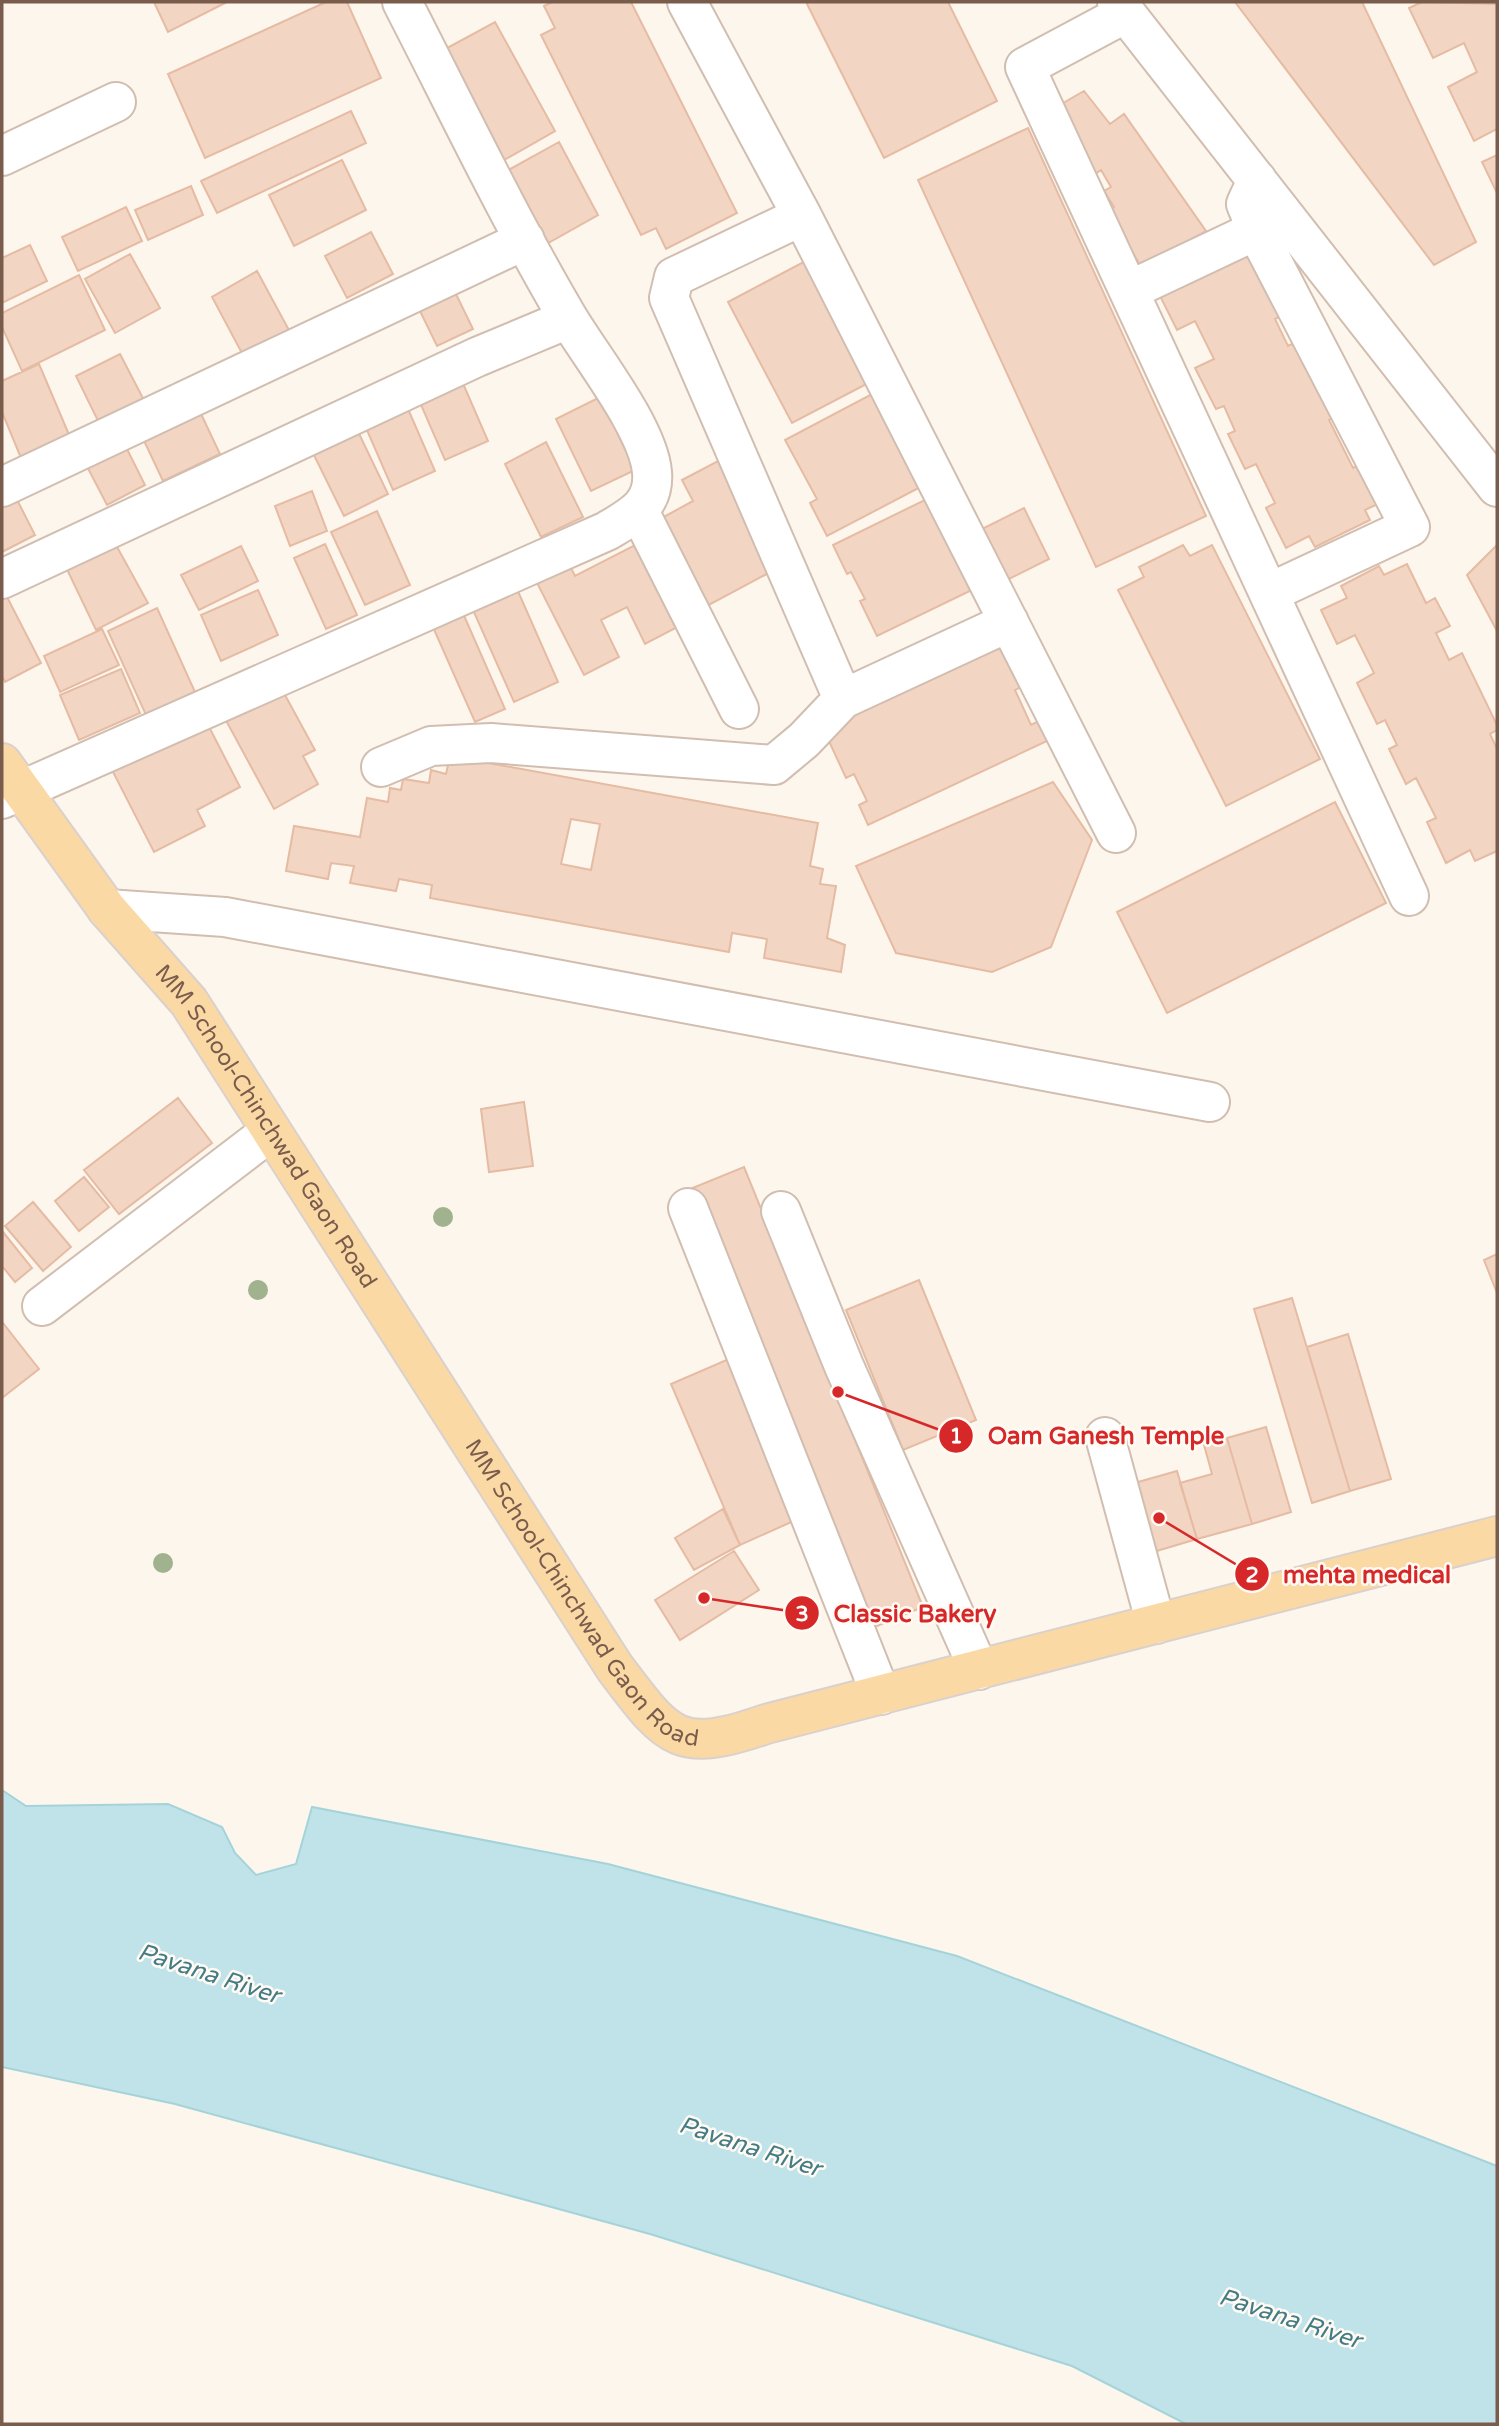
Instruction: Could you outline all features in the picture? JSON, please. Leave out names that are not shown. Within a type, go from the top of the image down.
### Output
[{"type":"main road","name":"MM School-Chinchwad Gaon Road","points":[[9,784],[107,908],[189,1002],[615,1668],[657,1723],[686,1738],[723,1739],[766,1724],[1497,1536]]},
{"type":"street","points":[[9,784],[595,537],[639,512],[650,495],[652,471],[633,420],[568,319],[402,2]]},
{"type":"street","points":[[687,2],[802,216],[1116,833]]},
{"type":"street","points":[[1409,896],[1025,67],[1121,7],[1497,486]]},
{"type":"street","points":[[2,156],[116,102]]},
{"type":"street","points":[[1257,180],[1246,204],[1257,230],[1410,527],[1269,593]]},
{"type":"street","points":[[802,216],[674,277],[669,298],[843,699]]},
{"type":"street","points":[[1130,290],[1257,230]]},
{"type":"street","points":[[2,487],[525,240]]},
{"type":"street","points":[[2,579],[477,356],[568,319]]},
{"type":"street","points":[[639,512],[739,709]]},
{"type":"street","points":[[381,767],[430,746],[491,743],[774,765],[804,740],[843,699],[1009,622]]},
{"type":"street","points":[[107,908],[225,917],[1210,1102]]},
{"type":"street","points":[[42,1306],[271,1131]]},
{"type":"street","points":[[688,1208],[881,1695]]},
{"type":"street","points":[[781,1211],[844,1366],[979,1670]]},
{"type":"street","points":[[1105,1437],[1156,1624]]},
{"type":"water","name":"Pavana River","points":[[2,1790],[26,1806],[168,1804],[222,1827],[235,1853],[256,1875],[296,1864],[312,1807],[608,1864],[957,1956],[1497,2166],[1497,2424],[1186,2424],[1072,2366],[650,2234],[175,2104],[2,2067]]},
{"type":"building","points":[[154,2],[227,2],[168,32]]},
{"type":"building","points":[[326,2],[347,2],[381,78],[205,158],[168,74]]},
{"type":"building","points":[[552,2],[631,2],[737,213],[666,249],[656,228],[641,235],[541,35],[555,28],[544,6]]},
{"type":"building","points":[[806,2],[948,2],[997,101],[884,158]]},
{"type":"building","points":[[1235,2],[1362,2],[1476,242],[1434,265]]},
{"type":"building","points":[[1422,2],[1497,4],[1497,129],[1474,141],[1448,87],[1477,72],[1464,43],[1433,58],[1409,8]]},
{"type":"building","points":[[495,22],[555,131],[499,163],[438,53]]},
{"type":"building","points":[[1084,91],[1110,124],[1124,114],[1206,231],[1141,267],[1109,211],[1114,207],[1104,191],[1111,187],[1101,170],[1095,174],[1051,110]]},
{"type":"building","points":[[351,111],[366,143],[217,213],[201,181]]},
{"type":"building","points":[[1028,128],[1206,516],[1096,567],[918,180]]},
{"type":"building","points":[[559,142],[598,215],[543,246],[503,173]]},
{"type":"building","points":[[1497,155],[1497,193],[1482,162]]},
{"type":"building","points":[[342,160],[366,210],[294,246],[269,195]]},
{"type":"building","points":[[191,186],[203,215],[148,240],[135,210]]},
{"type":"building","points":[[126,207],[142,241],[78,271],[62,237]]},
{"type":"building","points":[[371,232],[393,274],[347,298],[325,256]]},
{"type":"building","points":[[30,245],[47,281],[2,303],[2,258]]},
{"type":"building","points":[[1246,249],[1289,312],[1275,319],[1288,346],[1302,339],[1339,415],[1329,420],[1353,468],[1363,463],[1382,502],[1365,510],[1370,520],[1315,547],[1309,536],[1286,548],[1266,508],[1275,503],[1256,464],[1245,469],[1228,434],[1235,431],[1224,406],[1216,409],[1195,368],[1214,359],[1195,321],[1177,330],[1160,296]]},
{"type":"building","points":[[130,254],[160,308],[115,333],[85,279]]},
{"type":"building","points":[[813,257],[876,379],[792,423],[728,302]]},
{"type":"building","points":[[257,271],[290,332],[244,357],[212,297]]},
{"type":"building","points":[[79,275],[105,330],[22,371],[2,327],[2,313]]},
{"type":"building","points":[[454,290],[473,329],[437,346],[418,307]]},
{"type":"building","points":[[120,354],[146,404],[101,427],[76,376]]},
{"type":"building","points":[[39,364],[70,437],[21,458],[2,412],[2,381]]},
{"type":"building","points":[[458,372],[488,441],[445,460],[415,391]]},
{"type":"building","points":[[872,394],[928,483],[827,536],[810,503],[817,499],[785,440]]},
{"type":"building","points":[[600,397],[635,470],[591,491],[556,419]]},
{"type":"building","points":[[194,399],[220,454],[163,481],[137,426]]},
{"type":"building","points":[[405,402],[435,471],[393,490],[363,421]]},
{"type":"building","points":[[351,417],[388,494],[344,516],[306,439]]},
{"type":"building","points":[[120,435],[145,485],[107,505],[81,455]]},
{"type":"building","points":[[546,442],[583,517],[541,537],[505,464]]},
{"type":"building","points":[[718,461],[776,569],[707,606],[660,519],[693,501],[682,480]]},
{"type":"building","points":[[11,488],[35,535],[2,552],[2,492]]},
{"type":"building","points":[[312,491],[327,531],[290,546],[275,506]]},
{"type":"building","points":[[933,496],[978,587],[877,636],[860,601],[865,599],[851,572],[847,574],[833,545]]},
{"type":"building","points":[[1024,508],[1049,559],[1003,582],[978,531]]},
{"type":"building","points":[[377,511],[410,585],[365,605],[331,532]]},
{"type":"building","points":[[111,536],[148,603],[96,630],[62,559]]},
{"type":"building","points":[[641,542],[683,624],[645,644],[627,607],[601,620],[619,657],[584,675],[534,577],[567,560],[575,576]]},
{"type":"building","points":[[325,544],[357,615],[326,629],[294,558]]},
{"type":"building","points":[[1183,545],[1190,556],[1212,545],[1320,759],[1226,806],[1118,590],[1144,577],[1139,567]]},
{"type":"building","points":[[1497,545],[1497,631],[1467,575]]},
{"type":"building","points":[[241,546],[258,581],[199,610],[181,575]]},
{"type":"building","points":[[1407,564],[1426,603],[1435,598],[1450,626],[1436,633],[1449,660],[1462,653],[1497,725],[1497,730],[1490,734],[1497,749],[1497,851],[1475,861],[1470,850],[1446,863],[1427,822],[1436,818],[1416,778],[1406,784],[1389,749],[1397,745],[1385,720],[1377,724],[1357,683],[1374,673],[1355,635],[1337,644],[1321,610],[1347,598],[1341,586],[1379,566],[1384,575]]},
{"type":"building","points":[[517,589],[558,682],[514,702],[473,610]]},
{"type":"building","points":[[258,590],[278,635],[221,661],[201,615]]},
{"type":"building","points":[[6,595],[41,663],[5,682],[2,676],[2,597]]},
{"type":"building","points":[[157,608],[195,692],[146,715],[108,631]]},
{"type":"building","points":[[462,611],[505,709],[475,722],[432,625]]},
{"type":"building","points":[[102,629],[119,665],[60,692],[44,656]]},
{"type":"building","points":[[1001,640],[1023,686],[1015,690],[1031,725],[1039,721],[1049,740],[868,825],[859,805],[867,801],[854,774],[846,778],[822,726]]},
{"type":"building","points":[[121,669],[140,713],[79,740],[60,695]]},
{"type":"building","points":[[279,684],[315,750],[303,756],[318,784],[274,809],[223,715]]},
{"type":"building","points":[[206,721],[240,787],[197,810],[205,826],[154,852],[112,770]]},
{"type":"building","points":[[450,756],[818,823],[810,866],[823,869],[820,884],[836,886],[827,938],[845,945],[841,972],[764,958],[767,939],[732,933],[729,952],[430,898],[432,885],[399,879],[396,891],[350,883],[354,866],[331,863],[328,879],[286,871],[294,826],[360,837],[367,798],[388,802],[390,788],[401,790],[403,779],[429,783],[431,770],[446,774]],"holes":[[[571,819],[600,824],[591,870],[561,864]]]},
{"type":"building","points":[[1053,782],[1092,840],[1051,947],[992,972],[896,953],[856,866]]},
{"type":"building","points":[[1335,802],[1386,903],[1167,1013],[1117,912]]},
{"type":"building","points":[[178,1098],[212,1143],[119,1214],[84,1170]]},
{"type":"building","points":[[524,1102],[533,1166],[489,1172],[481,1109]]},
{"type":"building","points":[[744,1167],[923,1607],[870,1629],[690,1189]]},
{"type":"building","points":[[84,1177],[109,1207],[79,1231],[55,1201]]},
{"type":"building","points":[[33,1202],[71,1247],[43,1271],[5,1226]]},
{"type":"building","points":[[3,1232],[32,1268],[15,1282],[2,1266]]},
{"type":"building","points":[[1497,1254],[1497,1293],[1484,1260]]},
{"type":"building","points":[[919,1280],[976,1420],[903,1450],[846,1310]]},
{"type":"building","points":[[1292,1298],[1350,1491],[1312,1503],[1254,1309]]},
{"type":"building","points":[[2,1324],[39,1369],[2,1398]]},
{"type":"building","points":[[1348,1334],[1391,1479],[1350,1491],[1307,1347]]},
{"type":"building","points":[[738,1355],[807,1515],[740,1545],[671,1384]]},
{"type":"building","points":[[1266,1427],[1291,1512],[1252,1524],[1227,1438]]},
{"type":"building","points":[[1227,1438],[1252,1524],[1197,1539],[1180,1483],[1212,1474],[1204,1445]]},
{"type":"building","points":[[1177,1471],[1197,1539],[1150,1553],[1131,1484]]},
{"type":"building","points":[[723,1509],[740,1545],[694,1570],[675,1538]]},
{"type":"building","points":[[734,1551],[759,1590],[680,1640],[655,1600]]},
{"type":"place","name":"Oam Ganesh Temple","points":[[838,1392]]},
{"type":"place","name":"mehta medical","points":[[1159,1518]]},
{"type":"place","name":"Classic Bakery","points":[[704,1598]]}]
